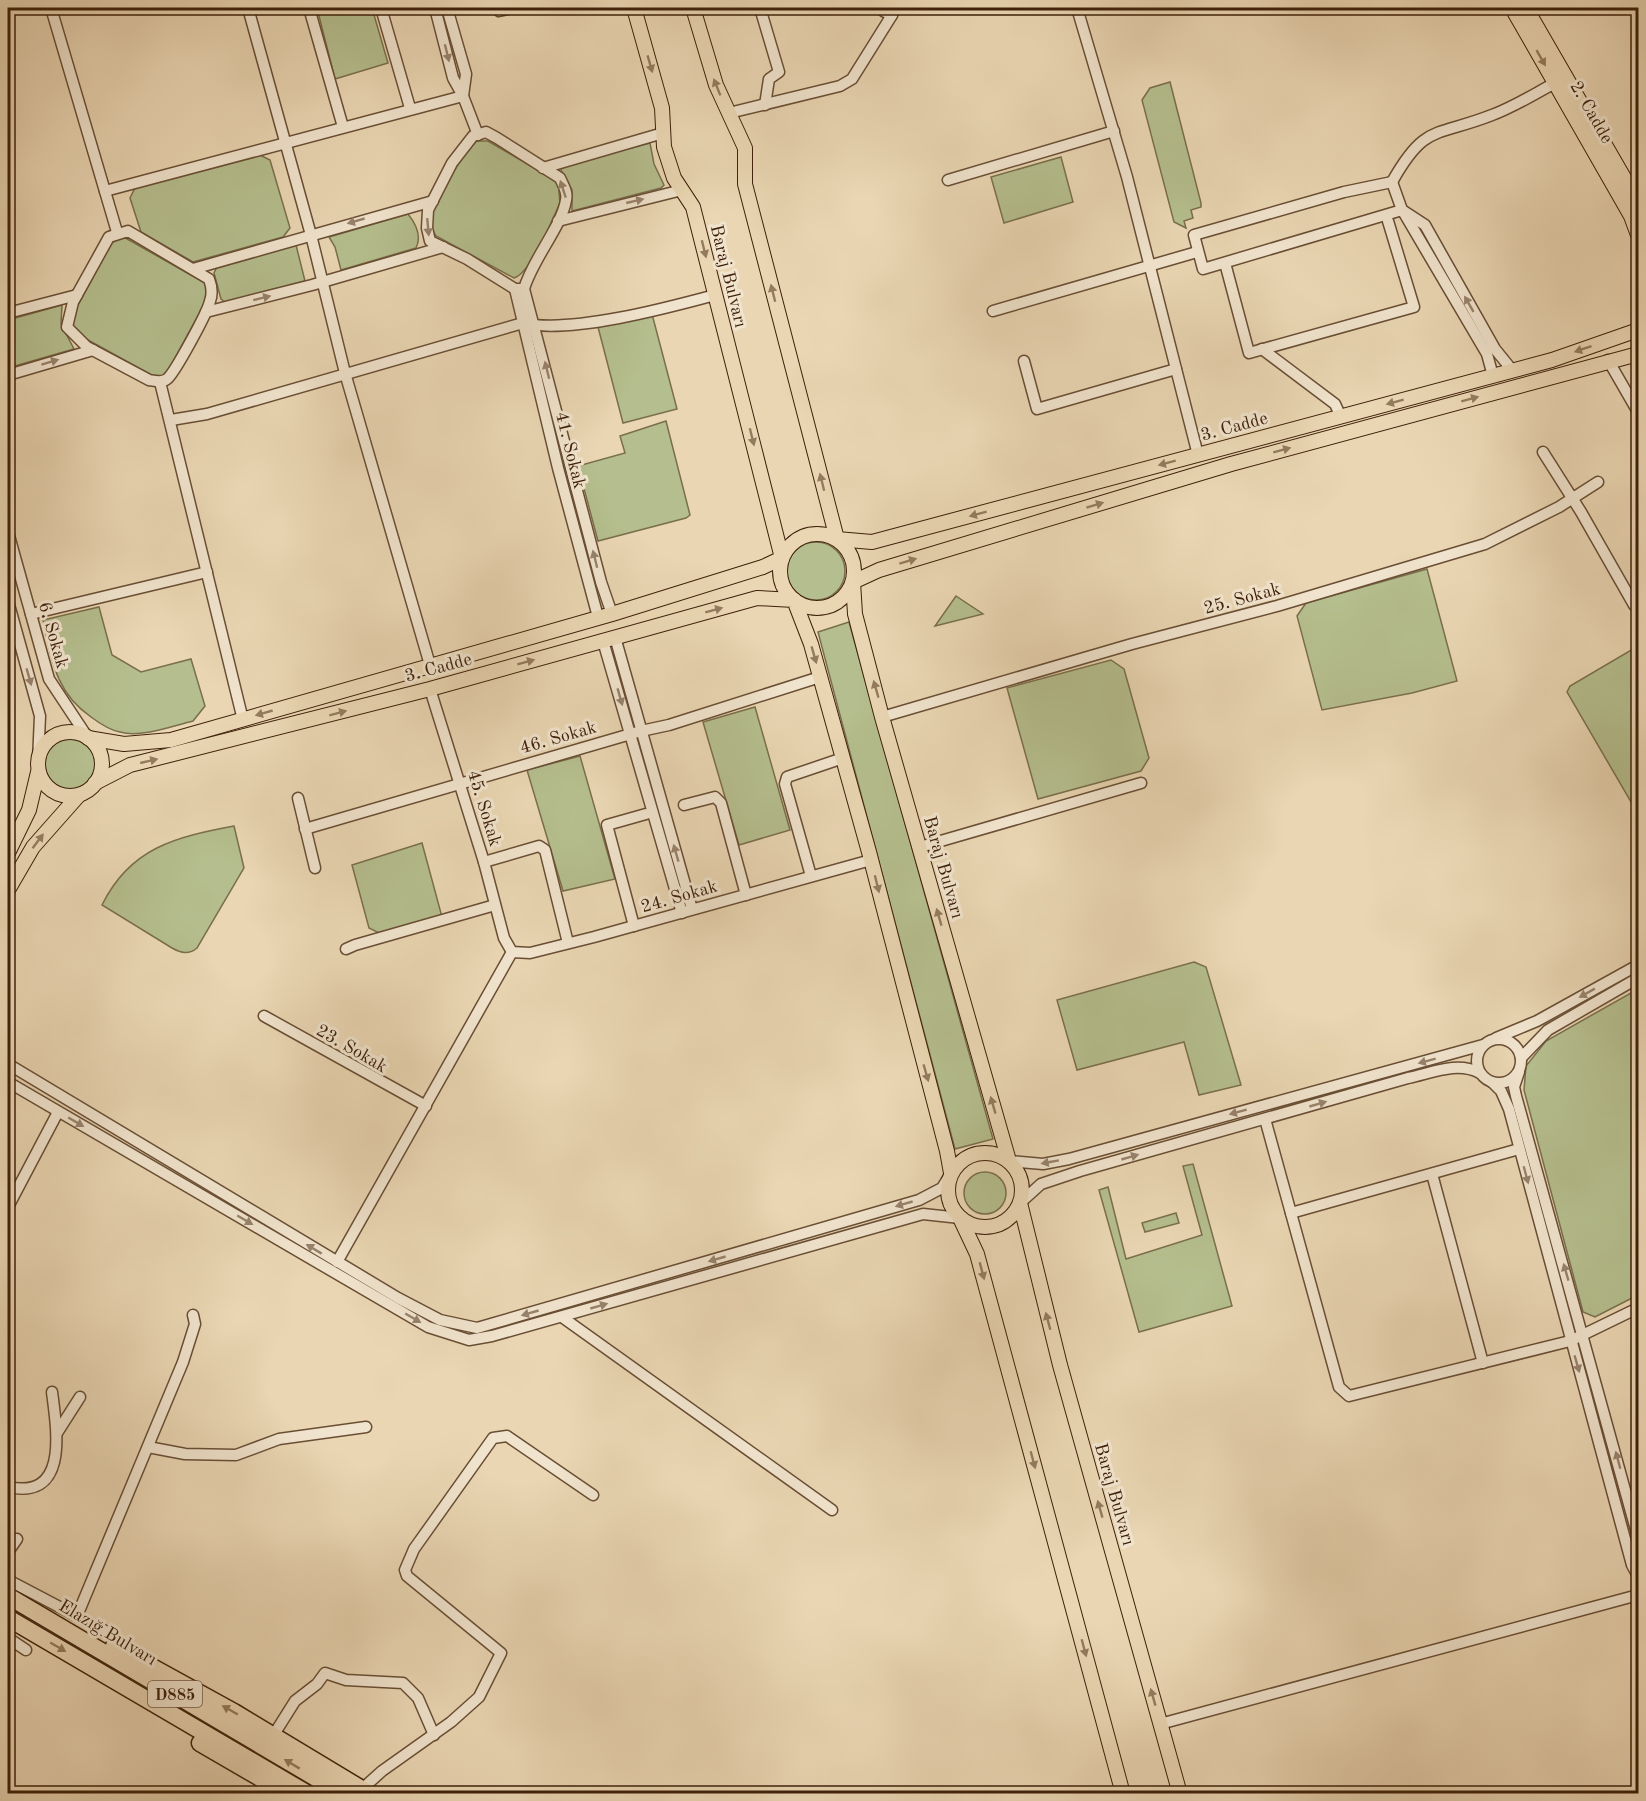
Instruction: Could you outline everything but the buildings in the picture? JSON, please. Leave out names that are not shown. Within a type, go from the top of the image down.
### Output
[{"type":"highway","name":"Elazığ Bulvarı","points":[[8,1596],[343,1794]]},
{"type":"highway","points":[[38,1612],[126,1652],[366,1791]]},
{"type":"highway","name":"D885","points":[[8,1618],[308,1794]]},
{"type":"highway","points":[[112,1679],[171,1725],[286,1794]]},
{"type":"main road","name":"Baraj Bulvarı","points":[[634,8],[662,108],[664,147],[674,178],[693,207],[782,558]]},
{"type":"main road","points":[[693,8],[716,86],[745,147],[746,184],[837,539]]},
{"type":"main road","name":"2. Cadde","points":[[1512,8],[1631,216],[1638,235]]},
{"type":"main road","name":"2. Cadde","points":[[1526,8],[1638,202]]},
{"type":"main road","name":"3. Cadde","points":[[837,539],[872,542],[1493,376],[1638,330]]},
{"type":"main road","name":"3. Cadde","points":[[853,582],[879,570],[1231,464],[1608,360],[1638,354]]},
{"type":"main road","points":[[794,600],[811,607],[828,607],[839,602],[853,582],[855,570],[852,557],[837,539],[824,534],[805,536],[789,546],[782,558],[781,581],[794,600],[820,677],[843,758],[947,1151],[951,1173],[948,1197],[977,1254],[1123,1794]]},
{"type":"main road","name":"3. Cadde","points":[[88,738],[124,744],[159,741],[243,720],[605,616],[763,567],[782,558]]},
{"type":"main road","name":"Baraj Bulvarı","points":[[853,582],[855,614],[882,717],[1009,1161]]},
{"type":"main road","name":"3. Cadde","points":[[95,783],[130,765],[430,689],[757,598],[794,600]]},
{"type":"main road","points":[[8,853],[29,810],[45,744],[61,734],[70,732],[88,738],[100,754],[102,764],[95,783],[79,795],[33,847],[8,890]]},
{"type":"main road","points":[[38,766],[49,789],[58,794],[79,795]]},
{"type":"main road","points":[[951,1173],[957,1164],[977,1153],[988,1152],[1009,1161],[1021,1180],[1020,1203],[1004,1222],[993,1226],[970,1224],[960,1218]]},
{"type":"main road","name":"Baraj Bulvarı","points":[[1020,1203],[1060,1365],[1180,1794]]},
{"type":"street","points":[[51,8],[117,232]]},
{"type":"street","points":[[248,8],[311,234],[345,373],[430,665]]},
{"type":"street","points":[[309,8],[343,127]]},
{"type":"street","points":[[381,8],[410,108]]},
{"type":"street","points":[[435,8],[453,78],[463,96],[478,135]]},
{"type":"street","points":[[447,8],[466,74],[463,96]]},
{"type":"street","points":[[498,8],[499,11],[512,8]]},
{"type":"street","points":[[759,8],[779,72],[770,79],[765,105]]},
{"type":"street","points":[[881,8],[883,11],[893,11]]},
{"type":"street","points":[[1077,8],[1114,131],[1198,455]]},
{"type":"street","points":[[729,113],[840,86],[852,79],[893,11]]},
{"type":"street","points":[[1493,376],[1487,354],[1402,210],[1392,182],[1407,155],[1426,138],[1496,114],[1555,83]]},
{"type":"street","points":[[105,191],[286,144],[410,108],[463,96]]},
{"type":"street","points":[[948,180],[1114,131]]},
{"type":"street","points":[[486,132],[543,168],[560,178],[567,199],[558,221],[519,289],[430,241],[427,228],[428,210],[452,163],[473,136],[486,132]]},
{"type":"street","points":[[543,168],[663,134]]},
{"type":"street","points":[[1392,182],[1344,192],[1194,235],[1203,269],[1402,210],[1425,225],[1495,349],[1512,370]]},
{"type":"street","points":[[558,221],[682,190]]},
{"type":"street","points":[[194,269],[433,201]]},
{"type":"street","points":[[1225,263],[1249,352],[1262,349],[1414,307],[1388,222]]},
{"type":"street","points":[[128,231],[194,269],[209,279],[212,287],[210,304],[168,378],[160,382],[149,381],[93,350],[78,340],[67,327],[69,312],[76,294],[110,237],[117,232],[128,231]]},
{"type":"street","points":[[206,312],[323,282],[443,247]]},
{"type":"street","points":[[993,311],[1197,252]]},
{"type":"street","name":"41. Sokak","points":[[519,289],[601,582],[605,616]]},
{"type":"street","points":[[8,313],[76,294]]},
{"type":"street","points":[[171,420],[207,414],[345,373],[528,325],[562,326],[674,306],[716,295]]},
{"type":"street","points":[[1262,349],[1335,404],[1341,417]]},
{"type":"street","points":[[8,375],[93,350]]},
{"type":"street","points":[[1608,360],[1638,412]]},
{"type":"street","points":[[1024,361],[1037,409],[1176,369]]},
{"type":"street","points":[[160,382],[243,720]]},
{"type":"street","points":[[1543,452],[1634,605],[1638,604]]},
{"type":"street","name":"25. Sokak","points":[[882,717],[1425,564],[1485,544],[1573,499],[1598,482]]},
{"type":"street","name":"6. Sokak","points":[[8,532],[49,679],[88,738]]},
{"type":"street","points":[[31,614],[207,572]]},
{"type":"street","name":"6. Sokak","points":[[8,601],[40,716],[38,766]]},
{"type":"street","points":[[609,639],[687,911]]},
{"type":"street","name":"46. Sokak","points":[[305,829],[635,732],[669,725],[820,677]]},
{"type":"street","name":"45. Sokak","points":[[430,689],[484,862],[504,938],[512,952]]},
{"type":"street","points":[[811,876],[785,784],[787,777],[843,758]]},
{"type":"street","points":[[920,847],[1141,783]]},
{"type":"street","points":[[684,805],[715,797],[721,803],[746,895]]},
{"type":"street","points":[[298,798],[315,868]]},
{"type":"street","points":[[634,926],[607,825],[646,814]]},
{"type":"street","points":[[484,862],[539,846],[545,850],[568,944]]},
{"type":"street","name":"24. Sokak","points":[[512,952],[530,953],[568,944],[871,860]]},
{"type":"street","points":[[346,949],[495,905]]},
{"type":"street","points":[[336,1262],[512,952]]},
{"type":"street","points":[[1009,1161],[1044,1164],[1069,1159],[1483,1045],[1537,1021],[1638,965]]},
{"type":"street","points":[[1521,1058],[1548,1029],[1638,978]]},
{"type":"street","name":"23. Sokak","points":[[264,1016],[426,1106]]},
{"type":"street","points":[[1496,1038],[1503,1038],[1515,1045],[1521,1058],[1514,1087],[1516,1096],[1584,1335],[1638,1537]]},
{"type":"street","points":[[1480,1073],[1476,1059],[1483,1045]]},
{"type":"street","points":[[8,1064],[336,1262],[440,1320],[477,1328],[919,1200],[942,1188],[951,1173]]},
{"type":"street","points":[[1020,1203],[1041,1185],[1056,1178],[1454,1067],[1465,1067],[1480,1073],[1501,1091],[1509,1109],[1570,1341],[1632,1565],[1638,1576]]},
{"type":"street","points":[[1492,1082],[1508,1082],[1519,1072]]},
{"type":"street","points":[[8,1082],[428,1327],[469,1340],[562,1317],[923,1214],[960,1218]]},
{"type":"street","points":[[8,1207],[58,1112]]},
{"type":"street","points":[[1265,1119],[1339,1387],[1344,1394],[1349,1396],[1570,1341],[1638,1308]]},
{"type":"street","points":[[1291,1213],[1519,1149]]},
{"type":"street","points":[[1432,1174],[1483,1362]]},
{"type":"street","points":[[77,1616],[183,1362],[195,1324],[193,1315]]},
{"type":"street","points":[[562,1317],[832,1510]]},
{"type":"street","points":[[8,1487],[34,1488],[44,1484],[50,1476],[57,1433],[52,1392]]},
{"type":"street","points":[[57,1433],[80,1397]]},
{"type":"street","points":[[148,1447],[185,1454],[236,1455],[279,1439],[366,1426]]},
{"type":"street","points":[[366,1791],[382,1771],[434,1735],[479,1697],[501,1653],[407,1576],[406,1563],[493,1438],[507,1436],[593,1495]]},
{"type":"street","points":[[8,1552],[17,1539]]},
{"type":"street","points":[[8,1580],[107,1632],[126,1652]]},
{"type":"street","points":[[1160,1724],[1638,1595]]},
{"type":"street","points":[[8,1638],[26,1650]]},
{"type":"street","points":[[273,1736],[295,1701],[317,1684],[325,1673],[346,1680],[403,1683],[418,1698],[434,1735]]},
{"type":"green space","points":[[317,8],[372,8],[388,63],[335,79]]},
{"type":"green space","points":[[1170,82],[1201,203],[1201,207],[1191,210],[1193,218],[1184,221],[1186,228],[1174,222],[1142,100],[1150,88]]},
{"type":"green space","points":[[476,141],[488,141],[558,182],[560,203],[552,221],[534,257],[521,274],[514,278],[436,236],[431,226],[431,217],[440,196],[458,165]]},
{"type":"green space","points":[[650,143],[654,164],[664,185],[661,188],[572,211],[572,190],[561,170],[562,166]]},
{"type":"green space","points":[[260,155],[270,160],[290,228],[283,237],[193,262],[141,232],[130,198],[135,188]]},
{"type":"green space","points":[[1061,157],[1073,202],[1004,223],[991,177]]},
{"type":"green space","points":[[408,214],[417,230],[416,248],[341,270],[335,247],[329,237]]},
{"type":"green space","points":[[122,236],[205,283],[209,290],[207,299],[170,367],[159,379],[77,334],[71,328],[71,318],[111,244]]},
{"type":"green space","points":[[296,245],[305,281],[225,302],[221,299],[214,273],[217,267]]},
{"type":"green space","points":[[62,305],[61,324],[74,349],[8,368],[8,320]]},
{"type":"green space","points":[[652,314],[677,409],[623,423],[598,327]]},
{"type":"green space","points":[[666,421],[690,515],[598,541],[578,466],[625,453],[620,436]]},
{"type":"green space","points":[[816,542],[832,547],[840,555],[845,571],[840,587],[832,595],[816,600],[800,595],[792,587],[787,571],[792,555],[800,547]]},
{"type":"green space","points":[[1427,569],[1457,681],[1412,693],[1322,710],[1297,616],[1306,603]]},
{"type":"green space","points":[[956,596],[983,614],[935,626]]},
{"type":"green space","points":[[99,607],[112,655],[141,672],[191,659],[205,706],[193,721],[137,734],[120,732],[97,722],[70,697],[57,674],[43,620]]},
{"type":"green space","points":[[849,622],[993,1139],[955,1149],[818,632]]},
{"type":"green space","points":[[1638,646],[1638,814],[1567,692],[1570,686]]},
{"type":"green space","points":[[1111,660],[1124,669],[1149,758],[1141,771],[1038,799],[1007,688]]},
{"type":"green space","points":[[755,707],[790,830],[739,845],[703,722]]},
{"type":"green space","points":[[65,739],[75,739],[88,746],[95,759],[95,769],[88,782],[75,789],[65,789],[56,785],[49,778],[45,769],[45,759],[49,750],[56,743]]},
{"type":"green space","points":[[580,756],[615,879],[563,891],[527,770]]},
{"type":"green space","points":[[234,826],[244,868],[197,948],[191,952],[175,950],[102,905],[126,870],[156,848],[192,835]]},
{"type":"green space","points":[[422,843],[442,917],[379,933],[369,928],[352,865]]},
{"type":"green space","points":[[1194,962],[1206,967],[1241,1085],[1199,1095],[1184,1042],[1077,1070],[1057,1000]]},
{"type":"green space","points":[[1638,989],[1638,1295],[1595,1317],[1583,1312],[1524,1090],[1526,1066],[1546,1041]]},
{"type":"green space","points":[[1193,1164],[1232,1306],[1139,1332],[1099,1190],[1108,1187],[1126,1259],[1202,1235],[1183,1166]]},
{"type":"green space","points":[[985,1172],[1000,1178],[1006,1193],[1000,1208],[985,1214],[970,1208],[964,1193],[970,1178]]},
{"type":"green space","points":[[1176,1213],[1179,1223],[1145,1232],[1142,1223]]}]
